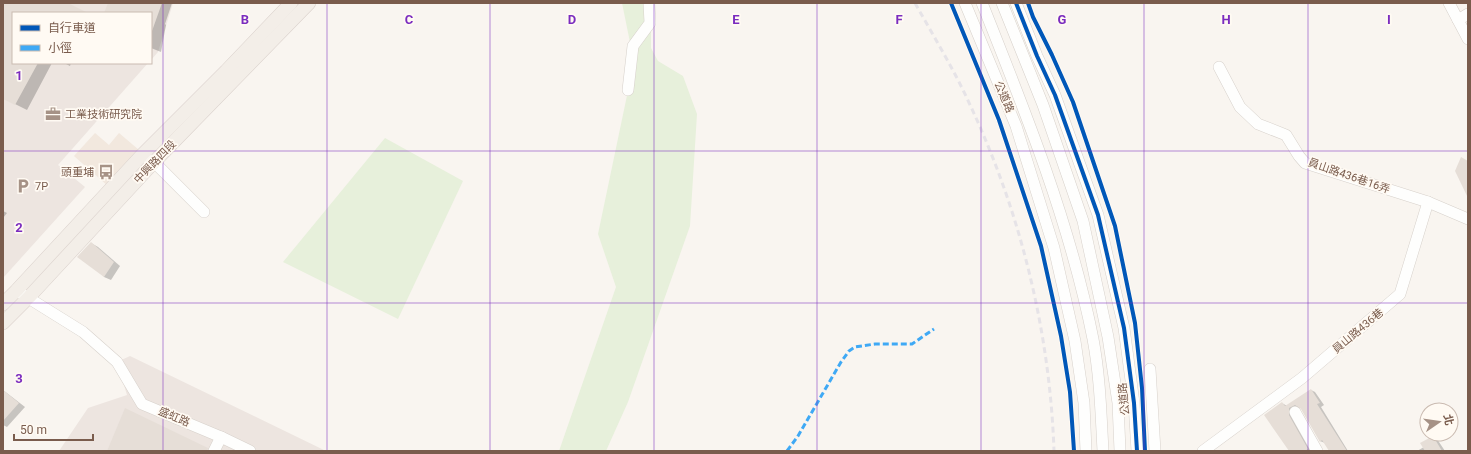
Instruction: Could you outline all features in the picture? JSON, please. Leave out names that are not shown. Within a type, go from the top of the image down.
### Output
[{"type":"main road","name":"中興路四段","points":[[3,304],[16,292],[142,155],[226,72],[290,3]]},
{"type":"main road","name":"中興路四段","points":[[3,323],[154,162],[309,3]]},
{"type":"street","points":[[628,90],[633,46],[650,23],[649,3]]},
{"type":"street","name":"公道路","points":[[965,3],[1016,126],[1054,248],[1075,341],[1084,403],[1086,451]]},
{"type":"street","name":"公道路","points":[[982,3],[1029,119],[1070,245],[1093,340],[1100,401],[1102,451]]},
{"type":"street","name":"公道路","points":[[1002,3],[1043,105],[1083,221],[1108,337],[1118,403],[1120,451]]},
{"type":"street","name":"公道路","points":[[1016,3],[1037,56],[1055,95],[1098,215],[1124,328],[1134,403],[1137,451]]},
{"type":"street","points":[[1449,3],[1468,39]]},
{"type":"street","points":[[1458,20],[1468,14]]},
{"type":"street","name":"員山路436巷16弄","points":[[1219,67],[1240,107],[1258,124],[1286,136],[1299,156],[1306,163],[1428,202]]},
{"type":"street","points":[[142,155],[154,162],[204,212]]},
{"type":"street","points":[[1428,202],[1468,219]]},
{"type":"street","name":"員山路436巷","points":[[1203,451],[1302,378],[1400,294],[1428,202]]},
{"type":"street","name":"盛虹路","points":[[16,292],[29,297],[83,332],[117,362],[142,404],[221,437],[250,451]]},
{"type":"street","points":[[1150,369],[1155,451]]},
{"type":"street","points":[[1295,412],[1317,451]]},
{"type":"street","points":[[214,451],[221,437]]},
{"type":"shaded area","name":"工業技術研究院","points":[[3,3],[173,3],[158,52],[152,59],[152,12],[12,12],[12,64],[147,64],[58,165],[85,187],[3,278]]},
{"type":"shaded area","points":[[95,133],[109,145],[119,133],[139,150],[108,186],[74,156]]},
{"type":"shaded area","points":[[130,356],[326,451],[59,451],[88,408],[127,395],[117,362]]},
{"type":"green space","points":[[622,3],[651,3],[651,48],[658,61],[683,76],[697,114],[690,226],[628,402],[606,451],[559,451],[616,287],[598,234],[634,62]]},
{"type":"green space","points":[[385,138],[463,181],[398,319],[283,262]]},
{"type":"building","points":[[3,3],[68,3],[86,12],[12,12],[12,64],[37,64],[15,105],[3,99]]},
{"type":"building","points":[[108,3],[162,3],[152,31],[152,12],[104,12]]},
{"type":"building","points":[[1461,157],[1468,161],[1468,198],[1455,171]]},
{"type":"building","points":[[91,242],[114,262],[104,277],[77,257]]},
{"type":"building","points":[[1311,389],[1320,403],[1317,404],[1347,451],[1329,451],[1322,440],[1320,442],[1301,409],[1295,405],[1289,408],[1289,415],[1308,449],[1305,451],[1289,451],[1264,415],[1282,402],[1285,406]]},
{"type":"building","points":[[3,390],[19,403],[3,421]]},
{"type":"building","points":[[125,408],[208,448],[207,451],[107,451]]},
{"type":"building","points":[[1437,442],[1442,451],[1425,451],[1420,443]]},
{"type":"railway","points":[[915,3],[951,67],[971,107],[989,148],[1018,232],[1030,275],[1039,319],[1046,363],[1054,451]]},
{"type":"marked path","points":[[787,451],[798,436],[841,362],[849,351],[855,347],[875,344],[912,344],[934,329]]},
{"type":"cycle path","points":[[951,3],[999,120],[1041,246],[1061,336],[1070,392],[1074,451]]},
{"type":"cycle path","points":[[1016,3],[1037,56],[1055,95],[1098,215],[1124,328],[1134,403],[1137,451]]},
{"type":"cycle path","points":[[1028,3],[1033,17],[1073,102],[1115,226],[1135,323],[1142,388],[1145,451]]},
{"type":"place","name":"工業技術研究院","points":[[53,114]]},
{"type":"place","name":"頭重埔","points":[[106,172]]},
{"type":"place","name":"7P","points":[[23,186]]}]
